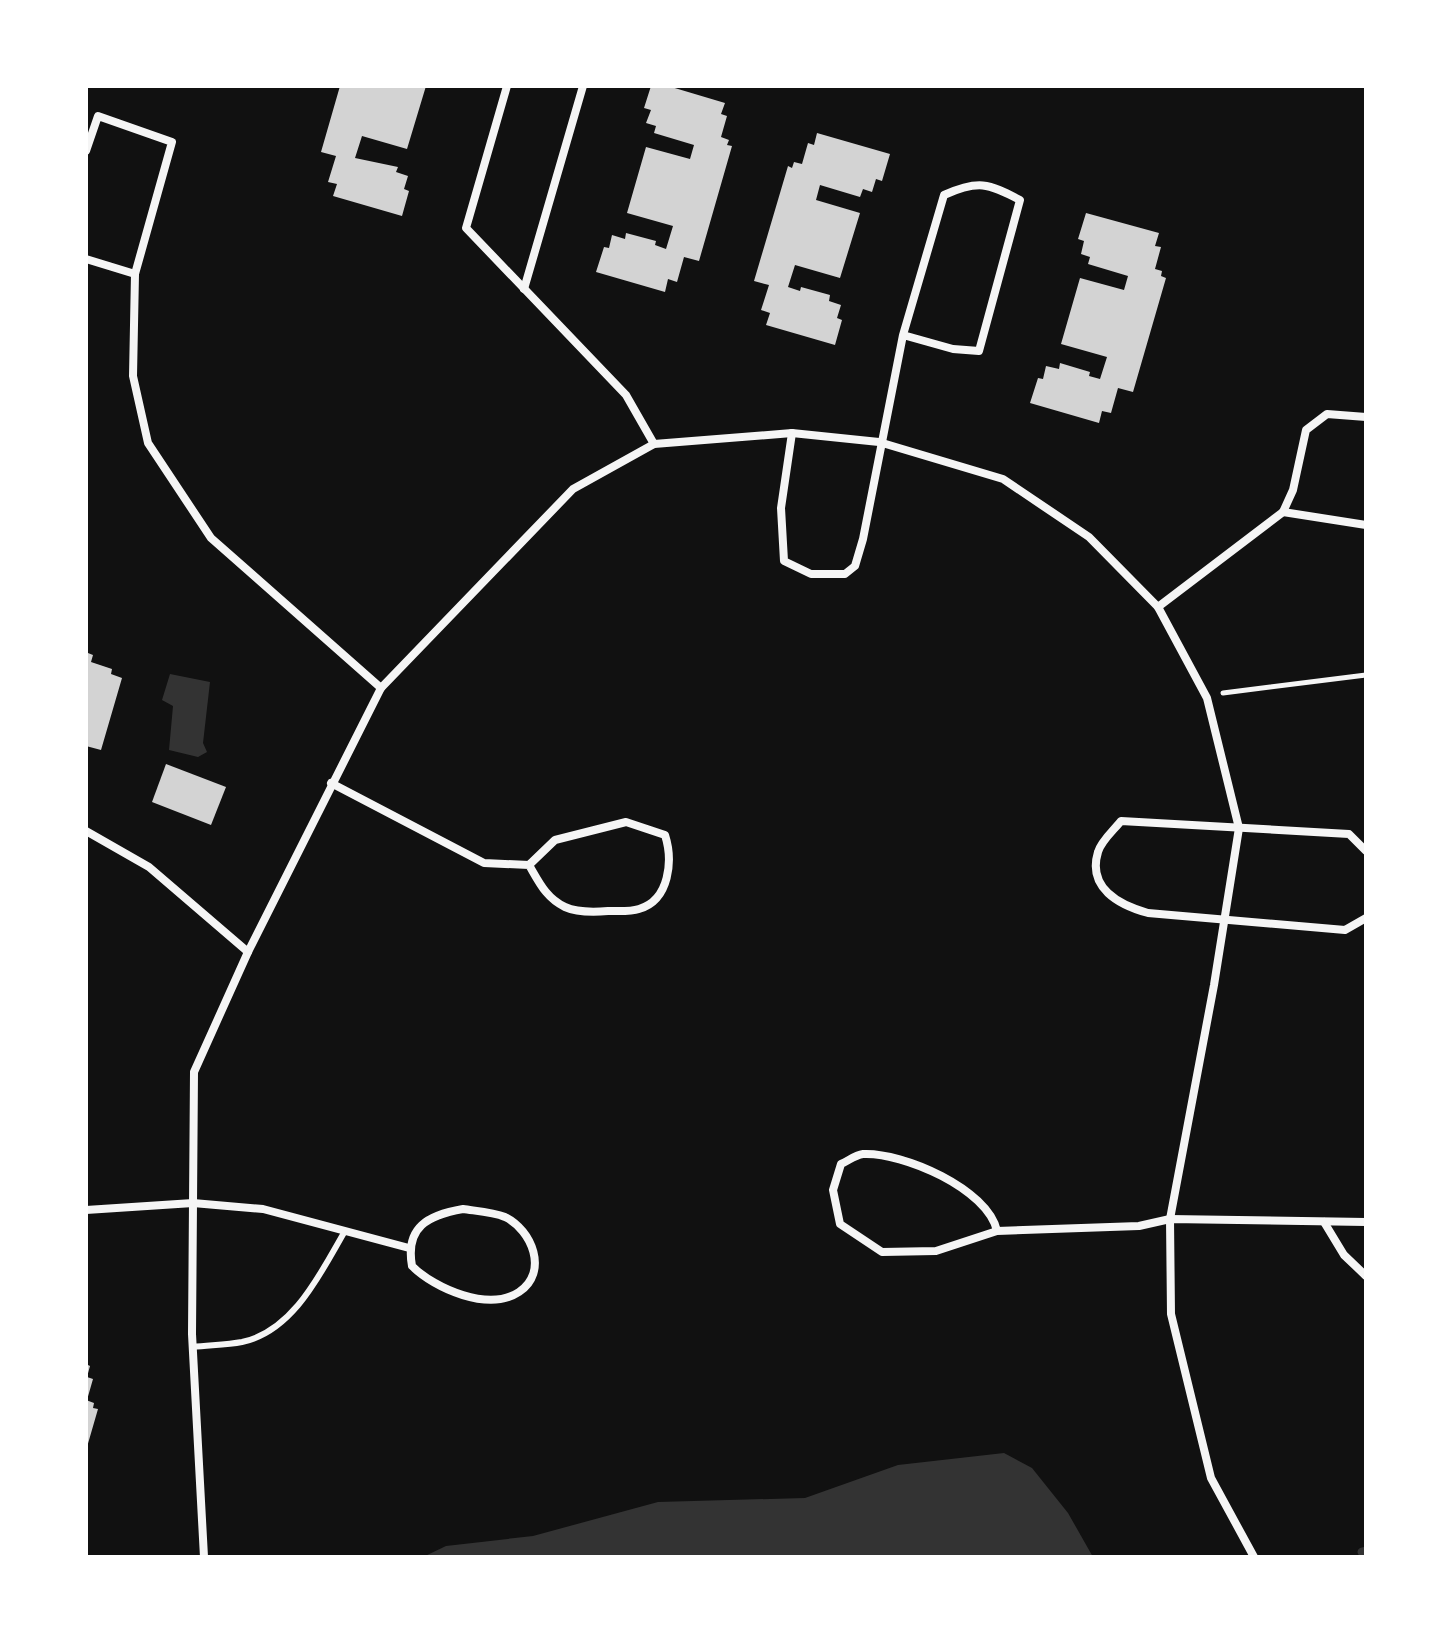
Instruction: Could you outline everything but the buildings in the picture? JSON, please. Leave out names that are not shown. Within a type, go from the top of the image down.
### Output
[{"type":"street","points":[[507,86],[466,228],[626,395],[654,444]]},
{"type":"street","points":[[524,289],[583,86]]},
{"type":"street","points":[[86,151],[98,116],[172,142],[135,274],[133,376],[148,443],[211,538],[381,688]]},
{"type":"street","points":[[792,433],[781,508],[784,561],[827,576],[845,574],[855,566],[903,335],[944,195],[970,184],[994,186],[1020,200],[979,351],[953,349],[903,335]]},
{"type":"street","points":[[86,259],[135,274]]},
{"type":"street","points":[[1158,607],[1283,512],[1293,490],[1306,430],[1327,414],[1366,417]]},
{"type":"street","points":[[204,1557],[193,1347],[194,1072],[248,952],[331,783],[381,688],[573,489],[654,444],[792,433],[879,442],[1003,479],[1089,537],[1158,607],[1207,698],[1239,828],[1170,1219],[1171,1314],[1211,1478],[1254,1557]]},
{"type":"street","points":[[1283,512],[1366,525]]},
{"type":"street","points":[[331,783],[484,863],[529,865],[555,840],[626,822],[665,835],[669,847],[670,865],[657,900],[639,910],[600,912],[567,908],[546,894],[529,865]]},
{"type":"street","points":[[1366,851],[1349,834],[1121,821],[1098,850],[1095,874],[1108,896],[1124,906],[1148,913],[1345,930],[1366,918]]},
{"type":"street","points":[[86,831],[149,867],[248,952]]},
{"type":"street","points":[[997,1231],[995,1221],[969,1193],[924,1167],[884,1155],[859,1154],[841,1164],[833,1190],[840,1224],[882,1252],[936,1251],[997,1231],[1139,1226],[1170,1219],[1366,1222]]},
{"type":"street","points":[[86,1210],[193,1203],[263,1209],[409,1248]]},
{"type":"street","points":[[463,1209],[503,1216],[524,1229],[535,1253],[535,1270],[521,1291],[497,1300],[466,1294],[422,1276],[412,1266],[409,1248],[420,1226],[438,1213],[463,1209]]},
{"type":"street","points":[[1324,1222],[1344,1255],[1366,1276]]},
{"type":"lane","points":[[193,1347],[245,1341],[271,1330],[300,1301],[345,1231]]},
{"type":"path","points":[[1207,698],[1234,689],[1366,675]]},
{"type":"shaded area","points":[[170,674],[210,682],[203,743],[207,752],[198,757],[169,750],[173,706],[162,700]]},
{"type":"shaded area","points":[[1004,1453],[1032,1468],[1068,1513],[1093,1557],[423,1557],[446,1546],[533,1536],[658,1502],[805,1498],[898,1465]]},
{"type":"waterway","points":[[1362,1552],[1366,1551]]}]
